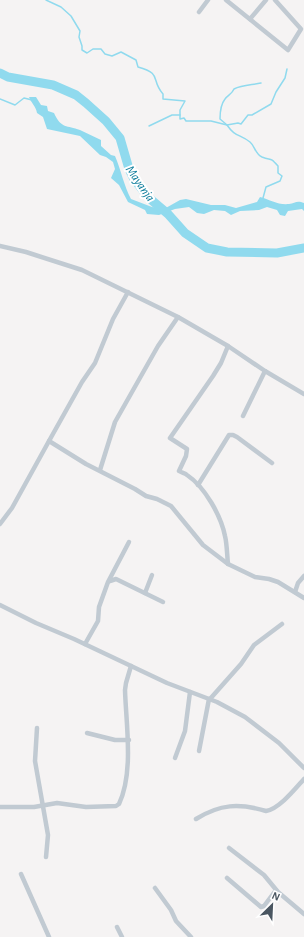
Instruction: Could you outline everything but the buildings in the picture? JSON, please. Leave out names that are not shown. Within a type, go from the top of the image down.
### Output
[{"type":"street","points":[[199,12],[208,0]]},
{"type":"street","points":[[226,0],[288,50],[301,29],[275,0]]},
{"type":"street","points":[[250,19],[266,0]]},
{"type":"street","points":[[0,246],[26,252],[82,270],[128,292],[178,317],[228,346],[265,371],[304,394]]},
{"type":"street","points":[[0,524],[12,508],[94,363],[113,319],[128,292]]},
{"type":"street","points":[[100,470],[115,422],[158,346],[178,317]]},
{"type":"street","points":[[228,346],[221,363],[213,376],[170,438],[187,449],[186,456],[179,471],[186,474],[198,485],[213,505],[220,520],[226,536],[228,564]]},
{"type":"street","points":[[243,416],[265,371]]},
{"type":"street","points":[[198,485],[229,435],[237,437],[272,463]]},
{"type":"street","points":[[49,441],[86,464],[100,470],[146,496],[157,499],[171,506],[203,545],[228,564],[254,577],[278,582],[304,598]]},
{"type":"street","points":[[85,644],[98,621],[99,607],[108,582],[129,542]]},
{"type":"street","points":[[145,593],[152,575]]},
{"type":"street","points":[[295,592],[298,583],[304,576]]},
{"type":"street","points":[[108,582],[116,579],[163,602]]},
{"type":"street","points":[[0,605],[173,686],[209,699],[249,720],[280,743],[304,768]]},
{"type":"street","points":[[199,750],[209,699],[241,664],[254,644],[282,624]]},
{"type":"street","points":[[0,807],[34,807],[42,804],[57,803],[97,807],[116,806],[121,799],[124,786],[128,740],[125,690],[131,666]]},
{"type":"street","points":[[175,758],[185,731],[190,692]]},
{"type":"street","points":[[37,728],[34,761],[48,835],[46,857]]},
{"type":"street","points":[[87,733],[115,740],[128,740]]},
{"type":"street","points":[[196,819],[216,809],[230,806],[266,811],[270,810],[289,795],[304,780]]},
{"type":"street","points":[[229,848],[264,874],[276,890],[304,914]]},
{"type":"street","points":[[21,874],[49,937]]},
{"type":"street","points":[[227,878],[261,907],[264,906],[276,890]]},
{"type":"street","points":[[155,888],[171,910],[176,921],[191,937]]},
{"type":"street","points":[[117,927],[122,937]]},
{"type":"water","points":[[29,97],[36,97],[41,105],[47,106],[48,111],[54,113],[59,122],[65,126],[80,130],[101,140],[101,146],[111,155],[115,156],[131,199],[152,207],[164,209],[180,200],[186,199],[211,205],[225,205],[236,208],[257,202],[260,197],[281,204],[302,202],[304,203],[304,211],[302,209],[288,211],[285,216],[280,215],[277,210],[267,207],[259,210],[240,211],[231,215],[225,211],[214,210],[204,214],[197,213],[189,207],[175,209],[159,215],[147,214],[145,210],[128,202],[119,185],[111,178],[115,169],[113,162],[100,155],[80,136],[47,129],[43,117],[37,113],[36,108]]},
{"type":"waterway","points":[[46,0],[61,7],[71,16],[80,31],[79,37],[82,50],[87,53],[93,49],[101,49],[105,54],[112,56],[121,52],[136,60],[138,67],[151,72],[163,94],[163,99],[185,101],[180,110],[180,119],[184,118],[186,121],[211,121],[227,125],[235,134],[250,142],[260,156],[273,161],[278,166],[278,173],[282,176],[280,181],[266,187],[263,198]]},
{"type":"waterway","points":[[261,83],[234,89],[223,103],[220,119],[227,125],[238,123],[241,124],[248,115],[252,115],[271,104],[276,92],[285,78],[287,69]]},
{"type":"waterway","name":"Mayanja","points":[[0,73],[8,77],[53,85],[76,95],[86,103],[106,121],[120,138],[129,169],[134,179],[149,198],[168,214],[185,233],[207,248],[227,252],[277,253],[304,248]]},
{"type":"waterway","points":[[0,99],[15,105],[24,98],[32,100]]},
{"type":"waterway","points":[[149,126],[172,115],[180,115]]}]
